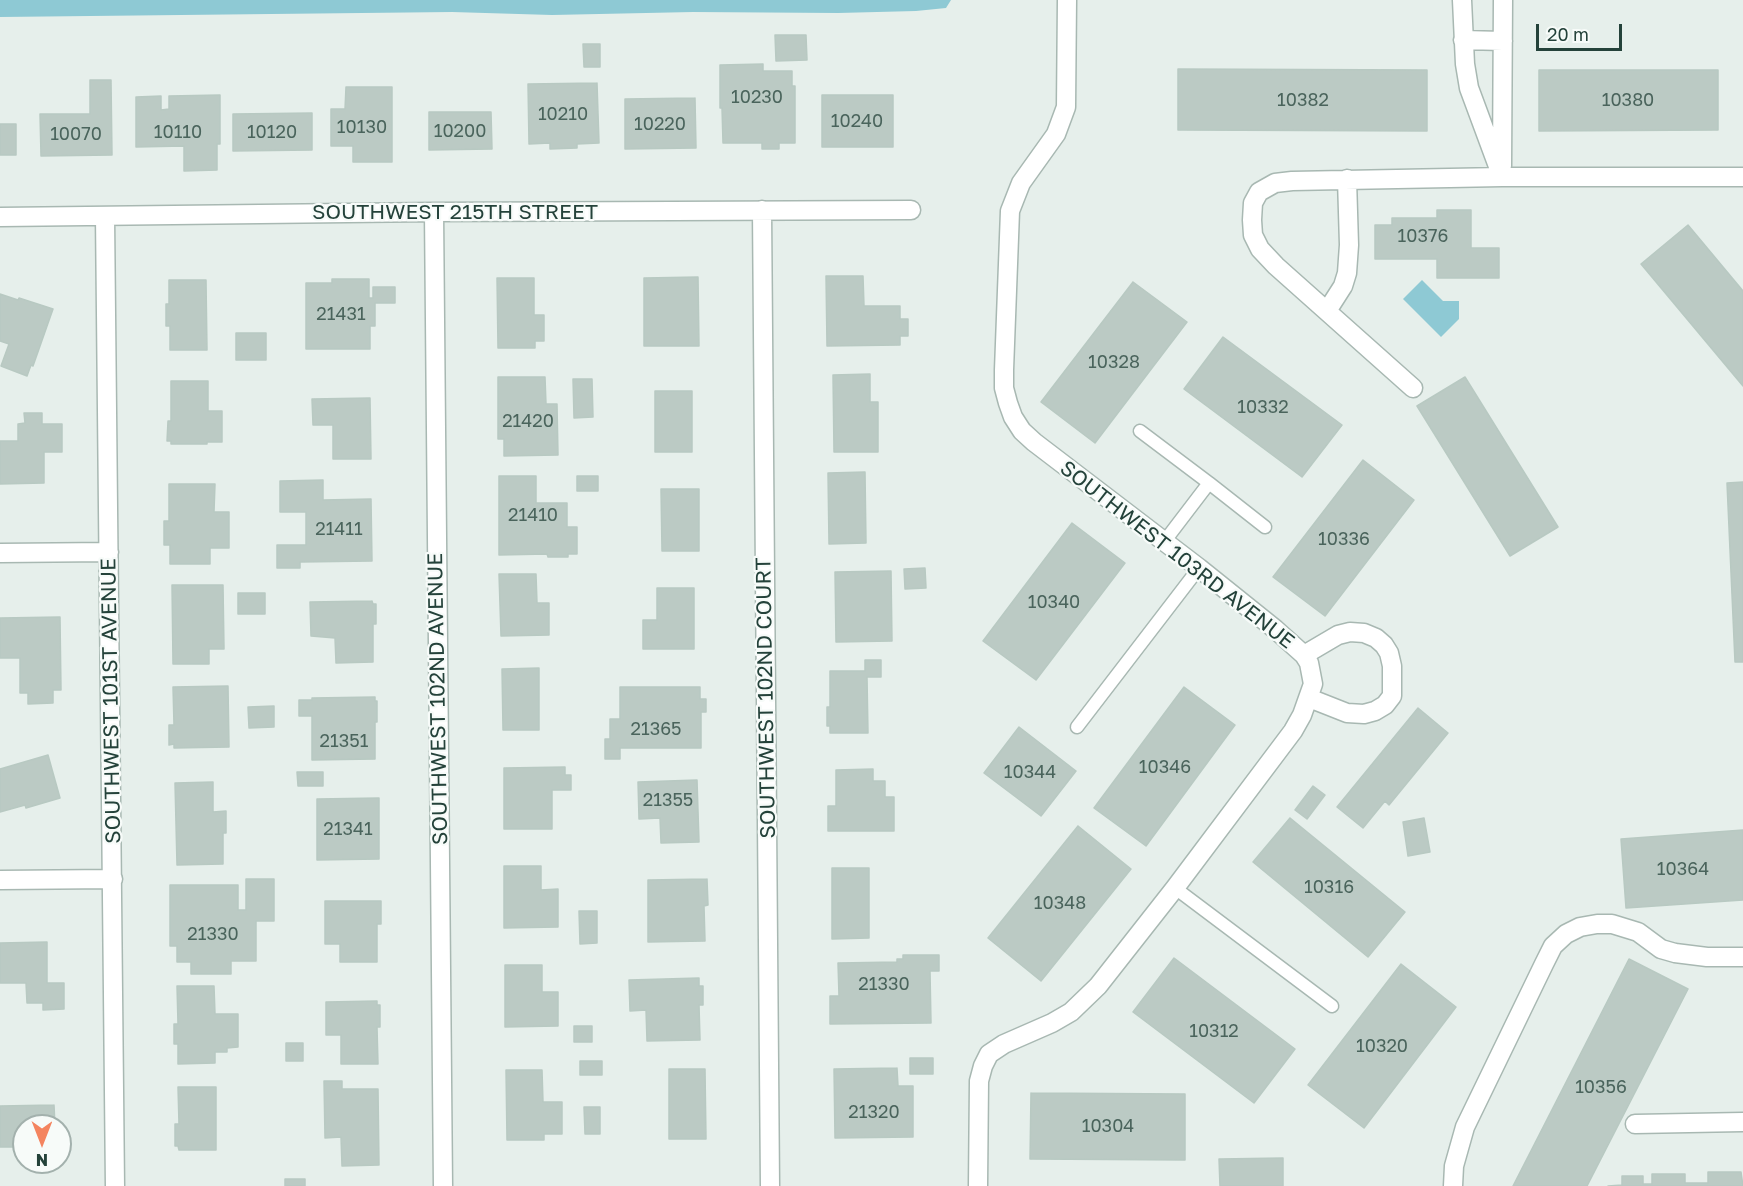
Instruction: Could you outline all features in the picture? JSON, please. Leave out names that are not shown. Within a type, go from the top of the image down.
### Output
[{"type":"street","name":"SOUTHWEST 103RD AVENUE","points":[[978,1186],[979,1081],[982,1066],[990,1054],[1004,1044],[1071,1012],[1098,986],[1293,731],[1309,698],[1313,684],[1313,674],[1304,655],[1275,629],[1034,442],[1022,431],[1013,417],[1004,388],[1010,211],[1021,183],[1056,134],[1066,107],[1067,0]]},
{"type":"street","points":[[1462,0],[1463,40],[1469,88],[1502,177]]},
{"type":"street","points":[[1502,177],[1503,0]]},
{"type":"street","points":[[1463,40],[1503,41]]},
{"type":"street","points":[[1413,388],[1276,266],[1260,249],[1253,235],[1253,203],[1259,192],[1275,183],[1347,179],[1743,177]]},
{"type":"street","points":[[1327,311],[1343,286],[1347,273],[1349,245],[1347,179]]},
{"type":"street","name":"SOUTHWEST 102ND COURT","points":[[762,210],[770,1186]]},
{"type":"street","name":"SOUTHWEST 215TH STREET","points":[[0,217],[911,210]]},
{"type":"street","name":"SOUTHWEST 102ND AVENUE","points":[[434,212],[443,1186]]},
{"type":"street","name":"SOUTHWEST 101ST AVENUE","points":[[105,216],[115,1186]]},
{"type":"street","points":[[0,553],[109,552]]},
{"type":"street","points":[[1304,655],[1338,635],[1350,632],[1364,633],[1376,638],[1384,645],[1389,653],[1392,666],[1392,696],[1385,705],[1375,711],[1364,714],[1347,713],[1309,698]]},
{"type":"street","points":[[0,880],[113,879]]},
{"type":"street","points":[[1453,1186],[1454,1166],[1466,1127],[1553,946],[1566,934],[1580,927],[1612,924],[1638,932],[1661,949],[1675,953],[1707,957],[1743,957]]},
{"type":"street","points":[[1635,1124],[1743,1122]]},
{"type":"lane","points":[[1140,431],[1265,527]]},
{"type":"lane","points":[[1164,542],[1209,483]]},
{"type":"lane","points":[[1077,728],[1199,568]]},
{"type":"lane","points":[[1175,888],[1332,1006]]},
{"type":"water","points":[[0,0],[951,0],[946,8],[838,13],[693,12],[552,15],[452,12],[0,17]]},
{"type":"water","points":[[1422,280],[1443,301],[1459,301],[1459,319],[1441,337],[1403,299]]},
{"type":"building","points":[[775,35],[806,35],[807,60],[776,61]]},
{"type":"building","points":[[583,44],[600,44],[600,67],[584,67]]},
{"type":"building","points":[[763,64],[763,71],[792,71],[792,86],[795,86],[795,143],[779,143],[779,149],[762,149],[762,143],[723,143],[720,65]]},
{"type":"building","points":[[1178,69],[1427,70],[1427,131],[1178,130]]},
{"type":"building","points":[[1539,70],[1718,70],[1718,130],[1539,131]]},
{"type":"building","points":[[90,80],[111,80],[112,155],[41,156],[40,114],[90,114]]},
{"type":"building","points":[[597,83],[599,143],[577,144],[577,148],[550,149],[550,143],[529,144],[528,84]]},
{"type":"building","points":[[346,87],[392,87],[392,162],[353,162],[353,146],[331,146],[331,109],[345,109]]},
{"type":"building","points":[[220,95],[220,144],[217,144],[217,170],[184,171],[184,146],[136,147],[136,97],[161,96],[161,110],[169,109],[169,96]]},
{"type":"building","points":[[822,95],[893,95],[893,147],[822,147]]},
{"type":"building","points":[[695,98],[696,148],[625,149],[625,99]]},
{"type":"building","points":[[429,112],[491,112],[492,149],[429,150]]},
{"type":"building","points":[[312,113],[312,150],[233,151],[233,114]]},
{"type":"building","points":[[0,124],[16,124],[16,155],[0,155]]},
{"type":"building","points":[[1437,210],[1471,210],[1471,248],[1499,248],[1499,278],[1437,278],[1437,259],[1375,259],[1375,225],[1392,225],[1392,218],[1437,218]]},
{"type":"building","points":[[1688,225],[1743,291],[1743,386],[1641,264]]},
{"type":"building","points":[[826,276],[863,276],[864,306],[900,306],[900,319],[908,319],[908,336],[900,336],[900,345],[827,346]]},
{"type":"building","points":[[698,277],[699,346],[644,346],[644,278]]},
{"type":"building","points":[[497,278],[534,278],[534,315],[544,315],[544,341],[535,341],[535,348],[498,348]]},
{"type":"building","points":[[332,279],[369,279],[369,298],[373,298],[373,287],[395,287],[395,303],[375,303],[375,326],[370,326],[370,349],[306,349],[306,283],[332,283]]},
{"type":"building","points":[[169,280],[206,280],[207,350],[170,350],[170,326],[166,326]]},
{"type":"building","points":[[1133,282],[1187,322],[1095,443],[1041,402]]},
{"type":"building","points":[[0,294],[53,309],[33,366],[31,365],[27,376],[1,366],[9,344],[0,341]]},
{"type":"building","points":[[236,333],[266,333],[266,360],[236,360]]},
{"type":"building","points":[[1223,337],[1342,425],[1302,477],[1184,389]]},
{"type":"building","points":[[870,374],[870,402],[878,402],[878,452],[834,452],[833,375]]},
{"type":"building","points":[[498,377],[545,377],[546,404],[557,404],[558,455],[504,456],[504,439],[498,439]]},
{"type":"building","points":[[1465,377],[1558,527],[1510,556],[1417,406]]},
{"type":"building","points":[[573,379],[592,379],[593,417],[574,418]]},
{"type":"building","points":[[171,381],[208,381],[208,411],[222,411],[222,442],[171,444],[171,441],[167,441],[168,421],[171,421]]},
{"type":"building","points":[[655,391],[692,391],[692,452],[655,452]]},
{"type":"building","points":[[370,398],[371,459],[333,459],[333,425],[313,425],[312,399]]},
{"type":"building","points":[[24,413],[42,413],[42,424],[62,424],[62,452],[44,452],[44,483],[0,484],[0,441],[18,441],[18,424],[25,423]]},
{"type":"building","points":[[1363,460],[1414,500],[1325,616],[1273,577]]},
{"type":"building","points":[[865,472],[866,543],[829,544],[828,473]]},
{"type":"building","points":[[499,476],[536,476],[536,503],[567,503],[567,527],[577,527],[577,554],[568,554],[568,557],[548,557],[547,554],[499,555]]},
{"type":"building","points":[[577,476],[598,476],[598,491],[577,491]]},
{"type":"building","points":[[323,480],[323,500],[371,499],[372,561],[300,562],[300,568],[277,568],[277,545],[306,545],[306,512],[280,512],[280,481]]},
{"type":"building","points":[[1743,482],[1743,662],[1735,662],[1727,483]]},
{"type":"building","points":[[169,484],[215,484],[214,512],[229,512],[229,548],[210,548],[210,564],[170,564],[170,545],[164,545],[164,521],[169,521]]},
{"type":"building","points":[[661,489],[699,489],[699,551],[662,551]]},
{"type":"building","points":[[1072,523],[1125,563],[1036,680],[983,641]]},
{"type":"building","points":[[925,568],[926,588],[905,589],[904,569]]},
{"type":"building","points":[[891,571],[892,641],[836,642],[835,572]]},
{"type":"building","points":[[499,574],[536,574],[537,603],[549,603],[549,635],[501,636]]},
{"type":"building","points":[[172,585],[223,585],[224,649],[209,649],[209,664],[173,664]]},
{"type":"building","points":[[657,588],[694,588],[694,649],[643,649],[643,620],[657,620]]},
{"type":"building","points":[[238,593],[265,593],[265,614],[238,614]]},
{"type":"building","points":[[372,601],[376,604],[376,624],[373,624],[373,662],[336,663],[335,638],[311,636],[310,602]]},
{"type":"building","points":[[60,617],[61,690],[53,690],[53,703],[28,704],[28,693],[20,693],[20,658],[0,658],[0,618]]},
{"type":"building","points":[[865,660],[881,660],[881,677],[867,677],[868,733],[830,733],[830,726],[827,726],[827,707],[830,707],[830,671],[865,671]]},
{"type":"building","points":[[539,668],[539,730],[503,730],[502,669]]},
{"type":"building","points":[[228,686],[229,747],[174,748],[174,744],[169,745],[169,725],[174,725],[173,687]]},
{"type":"building","points":[[620,687],[700,687],[700,699],[706,699],[706,712],[701,712],[701,748],[620,748],[620,759],[605,759],[605,739],[610,739],[610,719],[620,719]]},
{"type":"building","points":[[1184,687],[1235,725],[1146,846],[1094,808]]},
{"type":"building","points":[[375,697],[377,722],[375,722],[375,759],[312,760],[312,716],[299,716],[299,700]]},
{"type":"building","points":[[274,706],[274,727],[249,728],[248,707]]},
{"type":"building","points":[[1418,708],[1448,733],[1389,805],[1385,801],[1363,828],[1337,807]]},
{"type":"building","points":[[1019,727],[1076,771],[1041,816],[984,773]]},
{"type":"building","points":[[48,755],[60,798],[26,808],[25,805],[0,812],[0,769]]},
{"type":"building","points":[[565,767],[565,775],[571,775],[571,790],[552,790],[552,829],[504,829],[504,768]]},
{"type":"building","points":[[873,769],[873,781],[885,781],[885,797],[894,797],[894,831],[828,831],[828,806],[836,806],[836,770]]},
{"type":"building","points":[[297,772],[323,772],[323,786],[298,786]]},
{"type":"building","points":[[697,780],[699,842],[661,843],[660,818],[639,819],[638,782]]},
{"type":"building","points":[[213,782],[213,812],[226,811],[223,864],[177,865],[175,783]]},
{"type":"building","points":[[1313,786],[1325,795],[1307,819],[1295,810]]},
{"type":"building","points":[[379,798],[379,859],[317,860],[317,799]]},
{"type":"building","points":[[1290,818],[1405,912],[1368,957],[1253,862]]},
{"type":"building","points":[[1424,818],[1430,852],[1408,856],[1403,822]]},
{"type":"building","points":[[1078,826],[1131,869],[1041,981],[988,938]]},
{"type":"building","points":[[1743,830],[1743,900],[1626,908],[1621,839]]},
{"type":"building","points":[[504,866],[541,866],[541,890],[558,889],[558,927],[504,928]]},
{"type":"building","points":[[832,868],[869,868],[869,938],[832,939]]},
{"type":"building","points":[[246,879],[274,879],[274,921],[256,921],[256,961],[231,961],[231,974],[191,974],[191,962],[177,962],[177,946],[170,946],[170,885],[238,885],[238,910],[246,910]]},
{"type":"building","points":[[707,879],[708,905],[704,906],[705,941],[648,942],[648,880]]},
{"type":"building","points":[[325,901],[381,901],[381,924],[377,924],[377,962],[340,962],[340,944],[325,944]]},
{"type":"building","points":[[579,911],[597,911],[597,943],[580,944]]},
{"type":"building","points":[[47,942],[47,983],[64,983],[64,1009],[43,1010],[43,1003],[27,1003],[26,983],[0,983],[0,943]]},
{"type":"building","points":[[903,955],[939,955],[939,971],[930,971],[931,1023],[830,1024],[830,996],[839,996],[838,963],[897,962],[897,959],[903,959]]},
{"type":"building","points":[[1174,958],[1295,1049],[1254,1103],[1133,1012]]},
{"type":"building","points":[[1629,959],[1688,989],[1587,1186],[1513,1186]]},
{"type":"building","points":[[1401,964],[1456,1007],[1364,1128],[1308,1085]]},
{"type":"building","points":[[505,965],[542,965],[542,992],[558,992],[558,1026],[505,1027]]},
{"type":"building","points":[[699,978],[699,986],[703,986],[703,1005],[699,1005],[700,1040],[647,1041],[646,1010],[630,1011],[629,980]]},
{"type":"building","points":[[177,986],[214,986],[215,1014],[238,1014],[238,1047],[227,1048],[227,1052],[215,1052],[215,1063],[178,1064],[178,1044],[174,1044],[174,1024],[178,1024]]},
{"type":"building","points":[[377,1001],[377,1005],[380,1005],[380,1027],[377,1027],[378,1064],[341,1064],[341,1035],[326,1035],[326,1002]]},
{"type":"building","points":[[574,1026],[592,1026],[592,1042],[574,1042]]},
{"type":"building","points":[[286,1043],[303,1043],[303,1061],[286,1061]]},
{"type":"building","points":[[910,1058],[933,1058],[933,1074],[910,1074]]},
{"type":"building","points":[[580,1061],[602,1061],[602,1075],[580,1075]]},
{"type":"building","points":[[897,1068],[898,1086],[913,1086],[913,1137],[835,1138],[834,1069]]},
{"type":"building","points":[[669,1069],[705,1069],[706,1139],[669,1139]]},
{"type":"building","points":[[506,1070],[542,1070],[543,1102],[562,1102],[562,1134],[544,1134],[544,1140],[507,1140]]},
{"type":"building","points":[[324,1081],[342,1081],[342,1089],[378,1089],[379,1165],[342,1166],[341,1137],[325,1138]]},
{"type":"building","points":[[178,1087],[216,1087],[216,1150],[179,1150],[178,1146],[175,1146],[175,1124],[179,1124]]},
{"type":"building","points":[[1031,1093],[1185,1094],[1185,1160],[1030,1159]]},
{"type":"building","points":[[54,1105],[54,1114],[12,1114],[12,1147],[0,1147],[0,1106]]},
{"type":"building","points":[[584,1107],[600,1107],[600,1134],[585,1134]]},
{"type":"building","points":[[1283,1158],[1283,1186],[1220,1186],[1219,1159]]},
{"type":"building","points":[[1708,1172],[1741,1172],[1743,1186],[1608,1186],[1622,1185],[1622,1176],[1643,1176],[1643,1184],[1652,1184],[1652,1174],[1685,1174],[1685,1183],[1708,1183]]},
{"type":"building","points":[[285,1179],[305,1179],[305,1186],[285,1186]]}]
